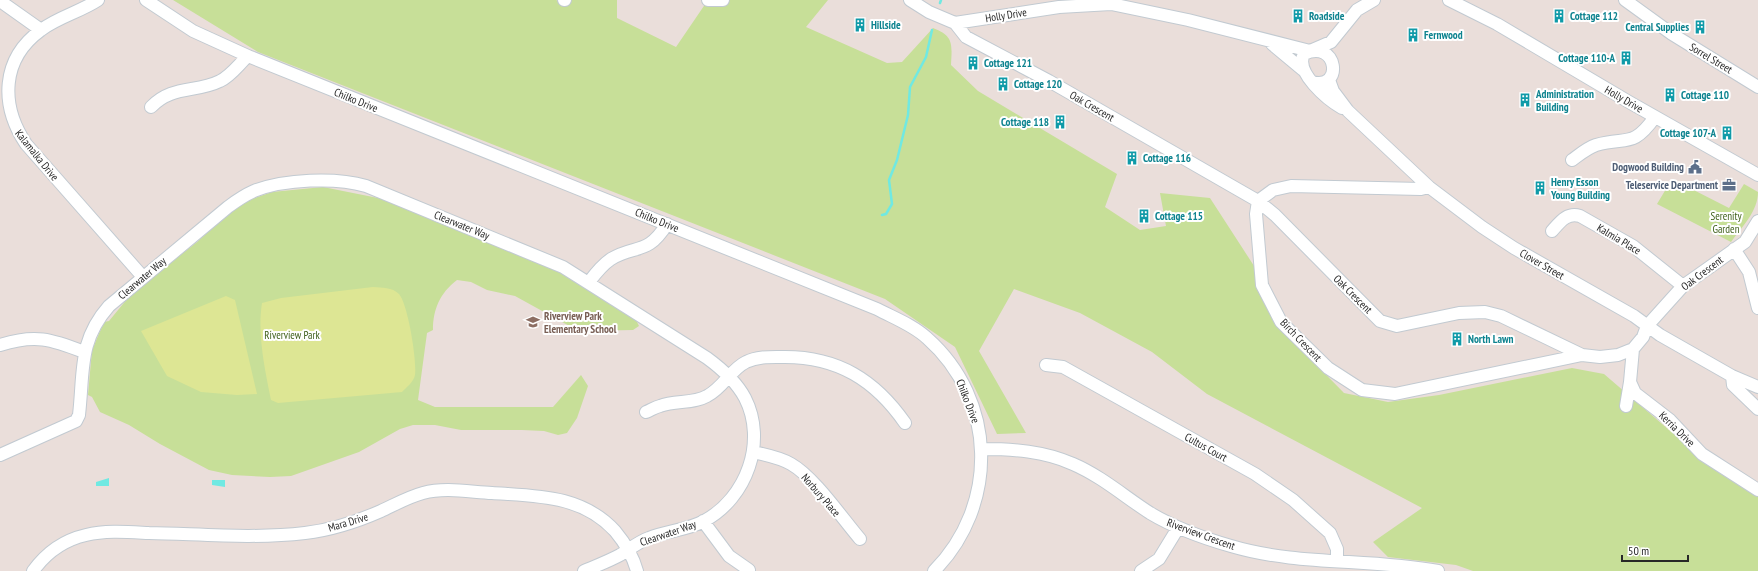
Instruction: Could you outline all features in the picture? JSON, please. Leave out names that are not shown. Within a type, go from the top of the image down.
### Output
[{"type":"street","name":"Kalamalka Drive","points":[[98,0],[41,30],[22,49],[11,70],[8,87],[8,102],[14,126],[26,144],[143,277]]},
{"type":"street","name":"Chilko Drive","points":[[146,0],[193,31],[248,56],[877,309],[913,327],[948,359],[963,382],[978,425],[982,449],[979,485],[970,516],[953,548],[934,571]]},
{"type":"street","points":[[708,0],[723,0]]},
{"type":"street","points":[[910,0],[929,12],[955,23]]},
{"type":"street","points":[[926,0],[929,12]]},
{"type":"street","points":[[1331,42],[1333,69],[1329,80],[1323,83],[1312,82],[1303,70],[1302,58],[1304,54],[1331,42],[1357,10],[1374,0]]},
{"type":"street","name":"Holly Drive","points":[[1449,0],[1497,24],[1655,117],[1758,175]]},
{"type":"street","name":"Sorrel Street","points":[[1625,0],[1672,34],[1758,87]]},
{"type":"street","points":[[0,1],[41,30]]},
{"type":"street","name":"Holly Drive","points":[[955,23],[1059,7],[1111,4],[1188,20],[1310,51]]},
{"type":"street","name":"Oak Crescent","points":[[955,23],[966,37],[1049,81],[1258,201],[1275,215],[1380,321],[1398,326],[1459,313],[1485,312],[1501,316],[1582,355],[1600,357],[1618,355],[1633,349],[1643,337],[1647,326],[1683,286],[1745,242],[1758,221]]},
{"type":"street","name":"Holly Drive","points":[[1270,42],[1303,70]]},
{"type":"street","points":[[1310,51],[1322,51],[1331,58]]},
{"type":"street","points":[[151,107],[162,97],[171,93],[219,82],[248,56]]},
{"type":"street","name":"Clover Street","points":[[1329,80],[1333,91],[1348,111],[1429,187],[1482,227],[1514,248],[1634,316],[1647,326],[1732,376],[1758,388]]},
{"type":"street","name":"Clover Street","points":[[1312,82],[1334,104],[1348,111]]},
{"type":"street","points":[[1572,160],[1593,146],[1632,140],[1647,128],[1655,117]]},
{"type":"street","name":"Clearwater Way","points":[[0,455],[76,421],[80,411],[84,352],[92,332],[105,310],[228,207],[246,195],[270,186],[338,180],[366,186],[533,253],[563,267],[589,282],[707,358],[729,377],[740,389],[748,406],[754,430],[753,452],[748,470],[737,490],[727,503],[703,521],[649,538],[618,556],[584,571]]},
{"type":"street","points":[[1258,201],[1273,190],[1291,186],[1421,189],[1429,187]]},
{"type":"street","name":"Birch Crescent","points":[[1258,201],[1256,214],[1262,284],[1281,322],[1328,368],[1362,390],[1395,394],[1582,355]]},
{"type":"street","name":"Kalmia Place","points":[[1552,232],[1567,216],[1580,216],[1633,246],[1683,286]]},
{"type":"street","points":[[589,282],[601,267],[611,259],[652,243],[667,224]]},
{"type":"street","points":[[1734,249],[1749,272],[1758,308]]},
{"type":"street","points":[[0,345],[20,339],[36,338],[84,352]]},
{"type":"street","points":[[1626,406],[1633,349]]},
{"type":"street","points":[[646,412],[660,406],[702,398],[713,392],[741,365],[756,359],[801,357],[828,362],[852,373],[881,393],[891,402],[905,423]]},
{"type":"street","name":"Cultus Court","points":[[1046,365],[1063,367],[1254,474],[1293,500],[1330,533],[1337,549],[1337,561]]},
{"type":"street","points":[[1732,376],[1733,385],[1758,409]]},
{"type":"street","name":"Kerria Drive","points":[[1630,382],[1635,393],[1670,420],[1702,454],[1758,490]]},
{"type":"street","name":"Riverview Crescent","points":[[982,449],[1031,451],[1072,464],[1099,478],[1150,513],[1178,528],[1252,552],[1291,558],[1337,561],[1354,567],[1438,571]]},
{"type":"street","name":"Norbury Place","points":[[753,452],[774,457],[795,466],[814,484],[860,540]]},
{"type":"street","name":"Mara Drive","points":[[33,571],[51,551],[69,541],[87,534],[114,532],[277,535],[311,532],[357,521],[423,493],[443,490],[545,497],[566,501],[587,509],[600,518],[616,533],[628,549],[637,571]]},
{"type":"street","points":[[703,521],[729,556],[749,570]]},
{"type":"street","points":[[1141,571],[1159,559],[1178,528]]},
{"type":"green space","points":[[173,0],[556,0],[563,3],[567,0],[617,0],[617,18],[676,47],[708,0],[828,0],[806,27],[887,63],[902,62],[933,28],[945,34],[950,42],[952,51],[951,65],[978,91],[1117,174],[1105,207],[1140,230],[1166,226],[1160,193],[1210,198],[1256,269],[1285,333],[1344,393],[1388,402],[1439,395],[1572,368],[1604,374],[1697,454],[1758,496],[1758,571],[1473,571],[1456,565],[1388,557],[1373,542],[1422,508],[1207,394],[1152,352],[1080,313],[1014,289],[979,351],[1026,433],[997,434],[955,347],[885,299],[258,52]]},
{"type":"green space","name":"Serenity Garden","points":[[1672,179],[1729,208],[1744,184],[1758,192],[1757,199],[1749,218],[1731,242],[1657,204]]},
{"type":"green space","name":"Riverview Park","points":[[323,187],[383,199],[489,241],[586,284],[635,318],[639,326],[633,330],[584,331],[573,328],[515,296],[487,290],[471,282],[457,280],[442,296],[434,315],[433,330],[427,333],[418,400],[435,407],[553,407],[581,375],[588,386],[577,418],[567,433],[558,435],[544,431],[461,430],[435,425],[413,425],[400,429],[359,452],[291,476],[270,477],[232,475],[209,470],[160,444],[129,425],[100,412],[92,397],[88,395],[92,350],[104,322],[109,321],[132,293],[197,242],[240,203],[272,192]]},
{"type":"green space","points":[[373,287],[387,288],[399,294],[406,309],[415,358],[415,375],[410,384],[402,392],[278,403],[271,400],[261,339],[260,327],[262,303],[281,298]]},
{"type":"green space","points":[[226,296],[235,300],[257,394],[237,395],[201,392],[167,376],[141,331]]},
{"type":"water","points":[[109,478],[109,486],[96,486],[96,482]]},
{"type":"water","points":[[212,480],[225,480],[225,487],[212,485]]},
{"type":"waterway","points":[[882,215],[886,214],[892,204],[889,180],[897,160],[908,115],[910,87],[926,57],[932,30]]},
{"type":"place","name":"Roadside","points":[[1298,16]]},
{"type":"place","name":"Cottage 112","points":[[1559,16]]},
{"type":"place","name":"Hillside","points":[[860,25]]},
{"type":"place","name":"Central Supplies","points":[[1700,27]]},
{"type":"place","name":"Fernwood","points":[[1413,35]]},
{"type":"place","name":"Cottage 110-A","points":[[1626,58]]},
{"type":"place","name":"Cottage 121","points":[[973,63]]},
{"type":"place","name":"Cottage 120","points":[[1003,84]]},
{"type":"place","name":"Cottage 110","points":[[1670,95]]},
{"type":"place","name":"Administration Building","points":[[1525,100]]},
{"type":"place","name":"Cottage 118","points":[[1060,122]]},
{"type":"place","name":"Cottage 107-A","points":[[1727,133]]},
{"type":"place","name":"Cottage 116","points":[[1132,158]]},
{"type":"place","name":"Dogwood Building","points":[[1695,167]]},
{"type":"place","name":"Teleservice Department","points":[[1729,185]]},
{"type":"place","name":"Henry Esson Young Building","points":[[1540,188]]},
{"type":"place","name":"Cottage 115","points":[[1144,216]]},
{"type":"place","name":"Riverview Park Elementary School","points":[[533,322]]},
{"type":"place","name":"North Lawn","points":[[1457,339]]}]
